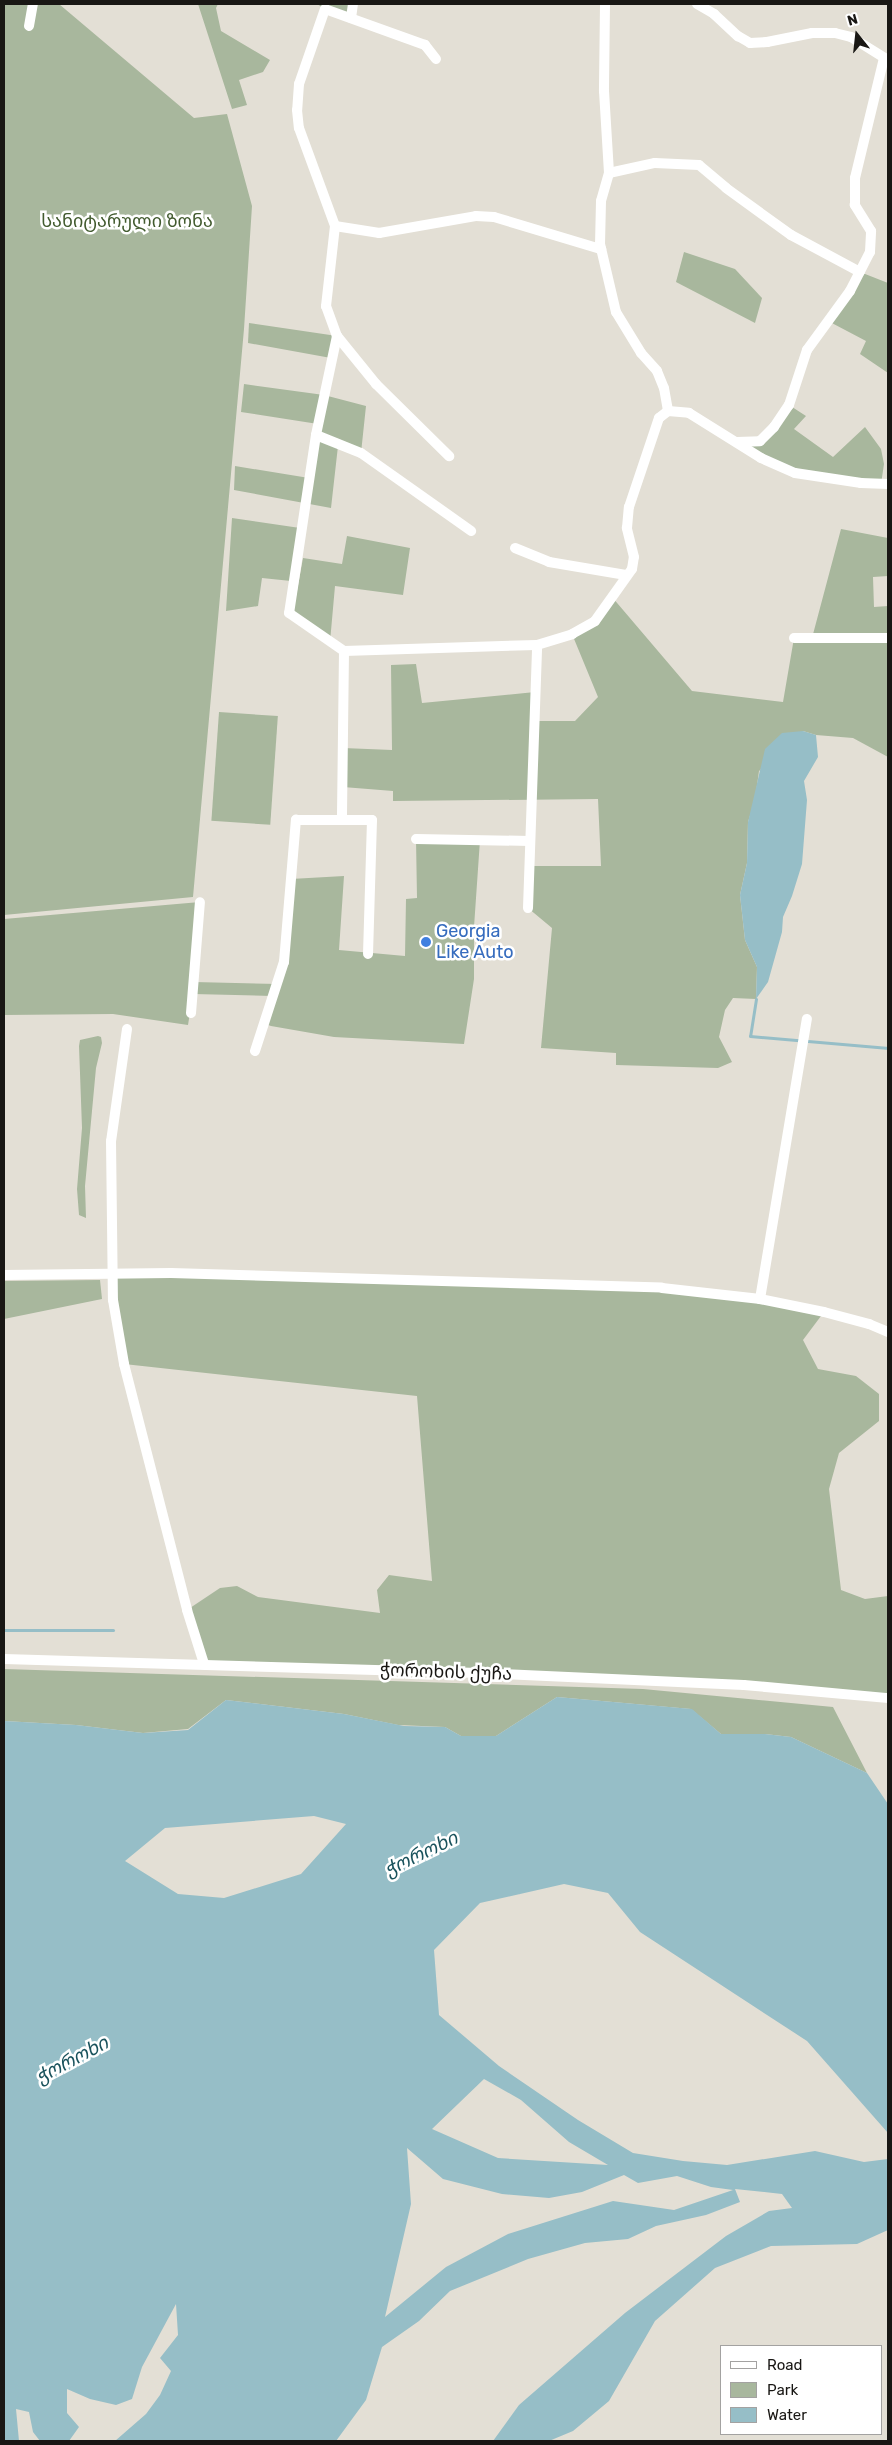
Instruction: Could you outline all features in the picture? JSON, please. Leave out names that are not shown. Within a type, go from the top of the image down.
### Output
[{"type":"street","points":[[29,26],[33,4]]},
{"type":"street","points":[[351,18],[353,4]]},
{"type":"street","points":[[604,4],[604,91],[609,173],[601,201],[601,249],[616,312],[641,353],[657,371],[664,388],[668,411]]},
{"type":"street","points":[[697,4],[714,14],[738,36],[750,43],[767,42],[812,33],[835,33],[851,37],[886,59],[855,178],[855,205],[871,231],[870,252],[850,291],[807,350],[789,405],[774,427],[760,441],[737,442]]},
{"type":"street","points":[[436,59],[425,45],[325,9],[299,84],[297,97],[299,128],[335,226],[326,306],[337,336],[376,384],[449,456]]},
{"type":"street","points":[[609,173],[655,163],[699,165],[726,188],[791,235],[860,272]]},
{"type":"street","points":[[335,226],[379,233],[476,216],[494,217],[601,249]]},
{"type":"street","points":[[337,336],[316,435],[289,613],[344,652],[537,645],[572,634],[595,621],[634,564],[628,528],[629,506],[659,418],[668,411],[689,414],[761,458],[795,473],[861,483],[888,484]]},
{"type":"street","points":[[316,435],[361,453],[471,531]]},
{"type":"street","points":[[515,548],[549,562],[626,575]]},
{"type":"street","points":[[794,638],[888,638]]},
{"type":"street","points":[[528,908],[537,645]]},
{"type":"street","points":[[342,820],[344,652]]},
{"type":"street","points":[[255,1051],[284,962],[296,820],[372,820],[368,954]]},
{"type":"street","points":[[416,839],[530,841]]},
{"type":"street","points":[[191,1012],[200,902]]},
{"type":"street","points":[[760,1299],[807,1019]]},
{"type":"street","points":[[127,1029],[111,1141],[113,1300],[124,1364],[187,1610],[204,1664]]},
{"type":"street","points":[[4,1275],[171,1273],[662,1288],[760,1299],[824,1312],[870,1324],[888,1332]]},
{"type":"street","name":"ჭოროხის ქუჩა","points":[[4,1659],[204,1664],[735,1684],[888,1698]]},
{"type":"green space","name":"სანიტარული ზონა","points":[[4,4],[59,4],[194,118],[227,114],[252,206],[244,329],[193,897],[4,915]]},
{"type":"green space","points":[[198,4],[218,4],[216,8],[221,31],[270,60],[263,72],[239,80],[247,105],[232,109]]},
{"type":"green space","points":[[317,4],[353,4],[351,18],[325,9]]},
{"type":"green space","points":[[684,252],[735,269],[762,298],[755,323],[676,282]]},
{"type":"green space","points":[[860,272],[888,283],[888,373],[860,354],[866,341],[828,321]]},
{"type":"green space","points":[[249,323],[337,336],[331,358],[248,343]]},
{"type":"green space","points":[[244,384],[324,395],[366,406],[361,453],[338,446],[331,508],[234,490],[235,466],[309,478],[318,424],[241,412]]},
{"type":"green space","points":[[789,405],[806,416],[794,429],[833,457],[865,427],[881,449],[884,464],[881,484],[795,473],[746,448],[760,441]]},
{"type":"green space","points":[[232,518],[300,528],[291,581],[262,578],[258,606],[226,611]]},
{"type":"green space","points":[[841,529],[888,538],[888,576],[873,577],[874,607],[888,606],[888,757],[853,738],[816,735],[803,731],[759,771],[755,800],[748,822],[747,863],[740,895],[745,940],[757,967],[756,999],[733,998],[725,1010],[719,1037],[732,1062],[718,1068],[616,1065],[616,1053],[541,1048],[552,928],[528,908],[529,866],[601,866],[598,799],[393,801],[393,791],[343,787],[343,748],[392,750],[391,665],[416,664],[422,703],[535,692],[535,721],[575,721],[598,697],[572,634],[595,621],[612,597],[692,691],[783,702],[794,638],[812,638]]},
{"type":"green space","points":[[347,536],[410,548],[403,595],[335,586],[330,642],[293,613],[303,558],[342,564]]},
{"type":"green space","points":[[219,712],[278,716],[270,825],[211,821]]},
{"type":"green space","points":[[416,839],[480,840],[474,927],[474,979],[464,1044],[334,1037],[271,1026],[265,1024],[273,996],[193,994],[188,1025],[113,1014],[4,1015],[4,919],[200,902],[194,982],[278,984],[291,879],[344,876],[339,950],[405,956],[406,899],[417,898]]},
{"type":"green space","points":[[101,1037],[102,1043],[96,1068],[85,1186],[86,1218],[79,1215],[77,1189],[82,1128],[79,1046],[80,1040]]},
{"type":"green space","points":[[112,1274],[662,1288],[824,1312],[803,1340],[818,1369],[856,1376],[879,1394],[879,1421],[839,1453],[829,1489],[841,1590],[865,1599],[888,1596],[888,1698],[847,1694],[204,1664],[187,1610],[220,1588],[237,1586],[258,1597],[380,1613],[377,1590],[389,1575],[432,1581],[417,1396],[124,1364]]},
{"type":"green space","points":[[100,1280],[102,1299],[4,1319],[4,1281]]},
{"type":"green space","points":[[4,1669],[643,1689],[833,1707],[867,1773],[791,1737],[765,1734],[721,1734],[691,1709],[557,1697],[496,1736],[461,1736],[445,1727],[398,1725],[344,1714],[226,1700],[188,1729],[143,1733],[76,1725],[4,1721]]},
{"type":"water","points":[[803,731],[816,735],[818,757],[804,781],[807,800],[802,864],[783,917],[782,932],[768,982],[756,999],[757,967],[745,940],[740,895],[747,863],[748,822],[765,749],[782,733]]},
{"type":"water","name":"ჭოროხი","points":[[557,1697],[692,1709],[721,1734],[765,1734],[791,1737],[867,1773],[888,1804],[888,2133],[807,2041],[640,1932],[608,1893],[564,1884],[480,1903],[434,1950],[439,2015],[499,2066],[578,2120],[633,2153],[683,2161],[727,2165],[815,2151],[864,2162],[888,2159],[888,2230],[857,2244],[771,2246],[715,2268],[655,2321],[609,2401],[573,2431],[549,2441],[493,2441],[519,2405],[625,2313],[726,2236],[769,2211],[792,2208],[782,2194],[735,2189],[740,2202],[706,2215],[656,2226],[628,2239],[585,2243],[528,2259],[450,2291],[419,2321],[382,2347],[366,2400],[336,2441],[115,2441],[146,2414],[160,2395],[171,2371],[160,2358],[178,2335],[176,2304],[142,2367],[132,2399],[116,2405],[90,2399],[67,2389],[67,2413],[79,2427],[69,2441],[40,2441],[33,2432],[29,2412],[16,2409],[19,2441],[4,2441],[4,1721],[76,1725],[143,1733],[188,1730],[226,1700],[344,1714],[404,1726],[445,1727],[461,1736],[496,1736]],"holes":[[[314,1816],[346,1824],[301,1874],[224,1898],[178,1894],[125,1861],[165,1828]],[[484,2079],[521,2100],[569,2142],[608,2165],[498,2158],[432,2129]],[[407,2148],[443,2179],[502,2194],[549,2198],[582,2192],[624,2175],[638,2183],[677,2176],[711,2187],[733,2190],[674,2210],[613,2201],[508,2234],[446,2267],[385,2317],[411,2204]]]},
{"type":"waterway","points":[[756,999],[750,1036],[888,1048]]},
{"type":"waterway","points":[[4,1630],[113,1630]]},
{"type":"place","name":"Georgia Like Auto","points":[[426,942]]}]
